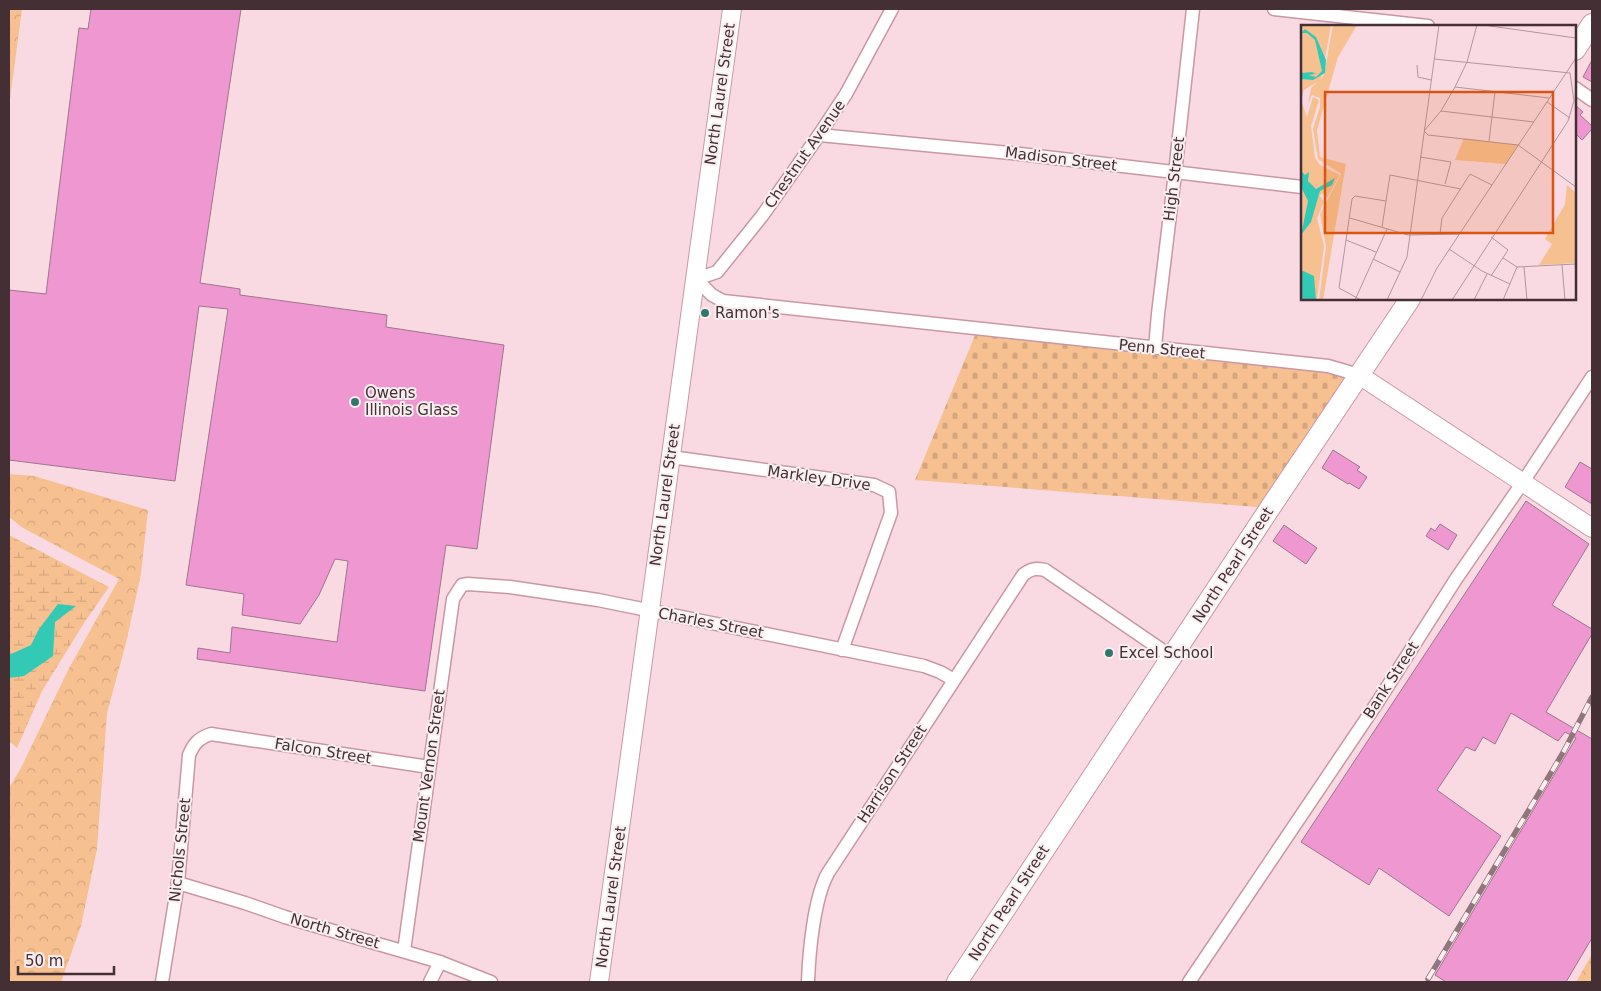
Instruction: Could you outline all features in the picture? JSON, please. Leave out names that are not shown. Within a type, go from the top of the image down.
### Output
[{"type":"main road","points":[[1576,48],[1592,24]]},
{"type":"main road","name":"North Pearl Street","points":[[957,982],[1409,300]]},
{"type":"street","name":"North Laurel Street","points":[[599,982],[732,9]]},
{"type":"street","name":"Chestnut Avenue","points":[[696,279],[717,272],[762,216],[846,94],[892,9]]},
{"type":"street","name":"High Street","points":[[1155,348],[1193,9]]},
{"type":"street","points":[[1274,9],[1419,25]]},
{"type":"street","points":[[1576,89],[1592,100]]},
{"type":"street","name":"Madison Street","points":[[819,135],[1020,154],[1301,187]]},
{"type":"street","name":"Penn Street","points":[[696,279],[712,295],[723,301],[1328,366],[1359,376],[1592,528]]},
{"type":"street","name":"Bank Street","points":[[1189,982],[1377,703],[1456,579],[1592,377]]},
{"type":"street","name":"Markley Drive","points":[[671,456],[874,485],[889,492],[891,513],[842,650]]},
{"type":"street","name":"Harrison Street","points":[[808,982],[818,903],[823,883],[895,769],[1019,582],[1029,570],[1038,568],[1045,570],[1172,657]]},
{"type":"street","name":"Mount Vernon Street","points":[[404,951],[453,600],[462,585],[465,585]]},
{"type":"street","name":"Charles Street","points":[[465,585],[510,587],[598,600],[924,666],[954,680]]},
{"type":"street","name":"Nichols Street","points":[[162,982],[178,884],[190,755],[193,745],[200,738],[211,734],[218,735]]},
{"type":"street","name":"Falcon Street","points":[[218,735],[429,767]]},
{"type":"street","name":"North Street","points":[[178,884],[244,903],[285,918],[440,962],[490,982]]},
{"type":"street","points":[[430,982],[440,962]]},
{"type":"green space","points":[[9,9],[22,9],[9,107]]},
{"type":"green space","points":[[978,328],[1359,375],[1270,508],[915,480]]},
{"type":"green space","points":[[9,474],[34,476],[148,510],[141,574],[126,643],[107,713],[97,849],[81,926],[61,982],[9,982],[9,788],[21,768],[68,670],[119,579],[23,528],[9,517]]},
{"type":"green space","points":[[9,535],[109,587],[84,623],[42,691],[17,748],[9,741]]},
{"type":"green space","points":[[1592,954],[1592,982],[1576,982]]},
{"type":"shaded area","points":[[58,604],[76,606],[55,622],[53,656],[24,676],[9,678],[9,655],[31,645],[39,629]]},
{"type":"building","name":"Owens Illinois Glass","points":[[91,9],[241,9],[200,283],[240,289],[240,295],[387,315],[386,327],[504,345],[477,549],[446,545],[425,691],[197,659],[198,648],[230,653],[232,627],[337,642],[348,561],[335,559],[319,595],[300,624],[242,615],[244,594],[186,585],[228,309],[199,306],[175,481],[9,460],[9,290],[46,294],[79,28],[88,29]]},
{"type":"building","points":[[1592,60],[1592,82],[1583,77]]},
{"type":"building","points":[[1576,106],[1583,112],[1580,115],[1592,126],[1592,129],[1582,140],[1576,134]]},
{"type":"building","points":[[1333,450],[1360,467],[1357,470],[1367,477],[1359,489],[1322,468]]},
{"type":"building","points":[[1580,462],[1592,469],[1592,504],[1565,487]]},
{"type":"building","points":[[1526,501],[1589,544],[1552,605],[1592,629],[1592,634],[1546,712],[1592,739],[1592,938],[1566,982],[1446,982],[1435,975],[1576,738],[1565,732],[1558,741],[1511,713],[1495,744],[1483,737],[1475,751],[1466,747],[1437,790],[1501,836],[1449,916],[1379,868],[1369,885],[1301,842]]},
{"type":"building","points":[[1440,524],[1457,535],[1448,550],[1426,536],[1431,528],[1435,531]]},
{"type":"building","points":[[1284,525],[1317,548],[1306,564],[1273,541]]},
{"type":"railway","points":[[1428,979],[1564,751],[1592,697]]},
{"type":"place","name":"Ramon's","points":[[705,313]]},
{"type":"place","name":"Owens Illinois Glass","points":[[355,402]]},
{"type":"place","name":"Excel School","points":[[1109,653]]}]
